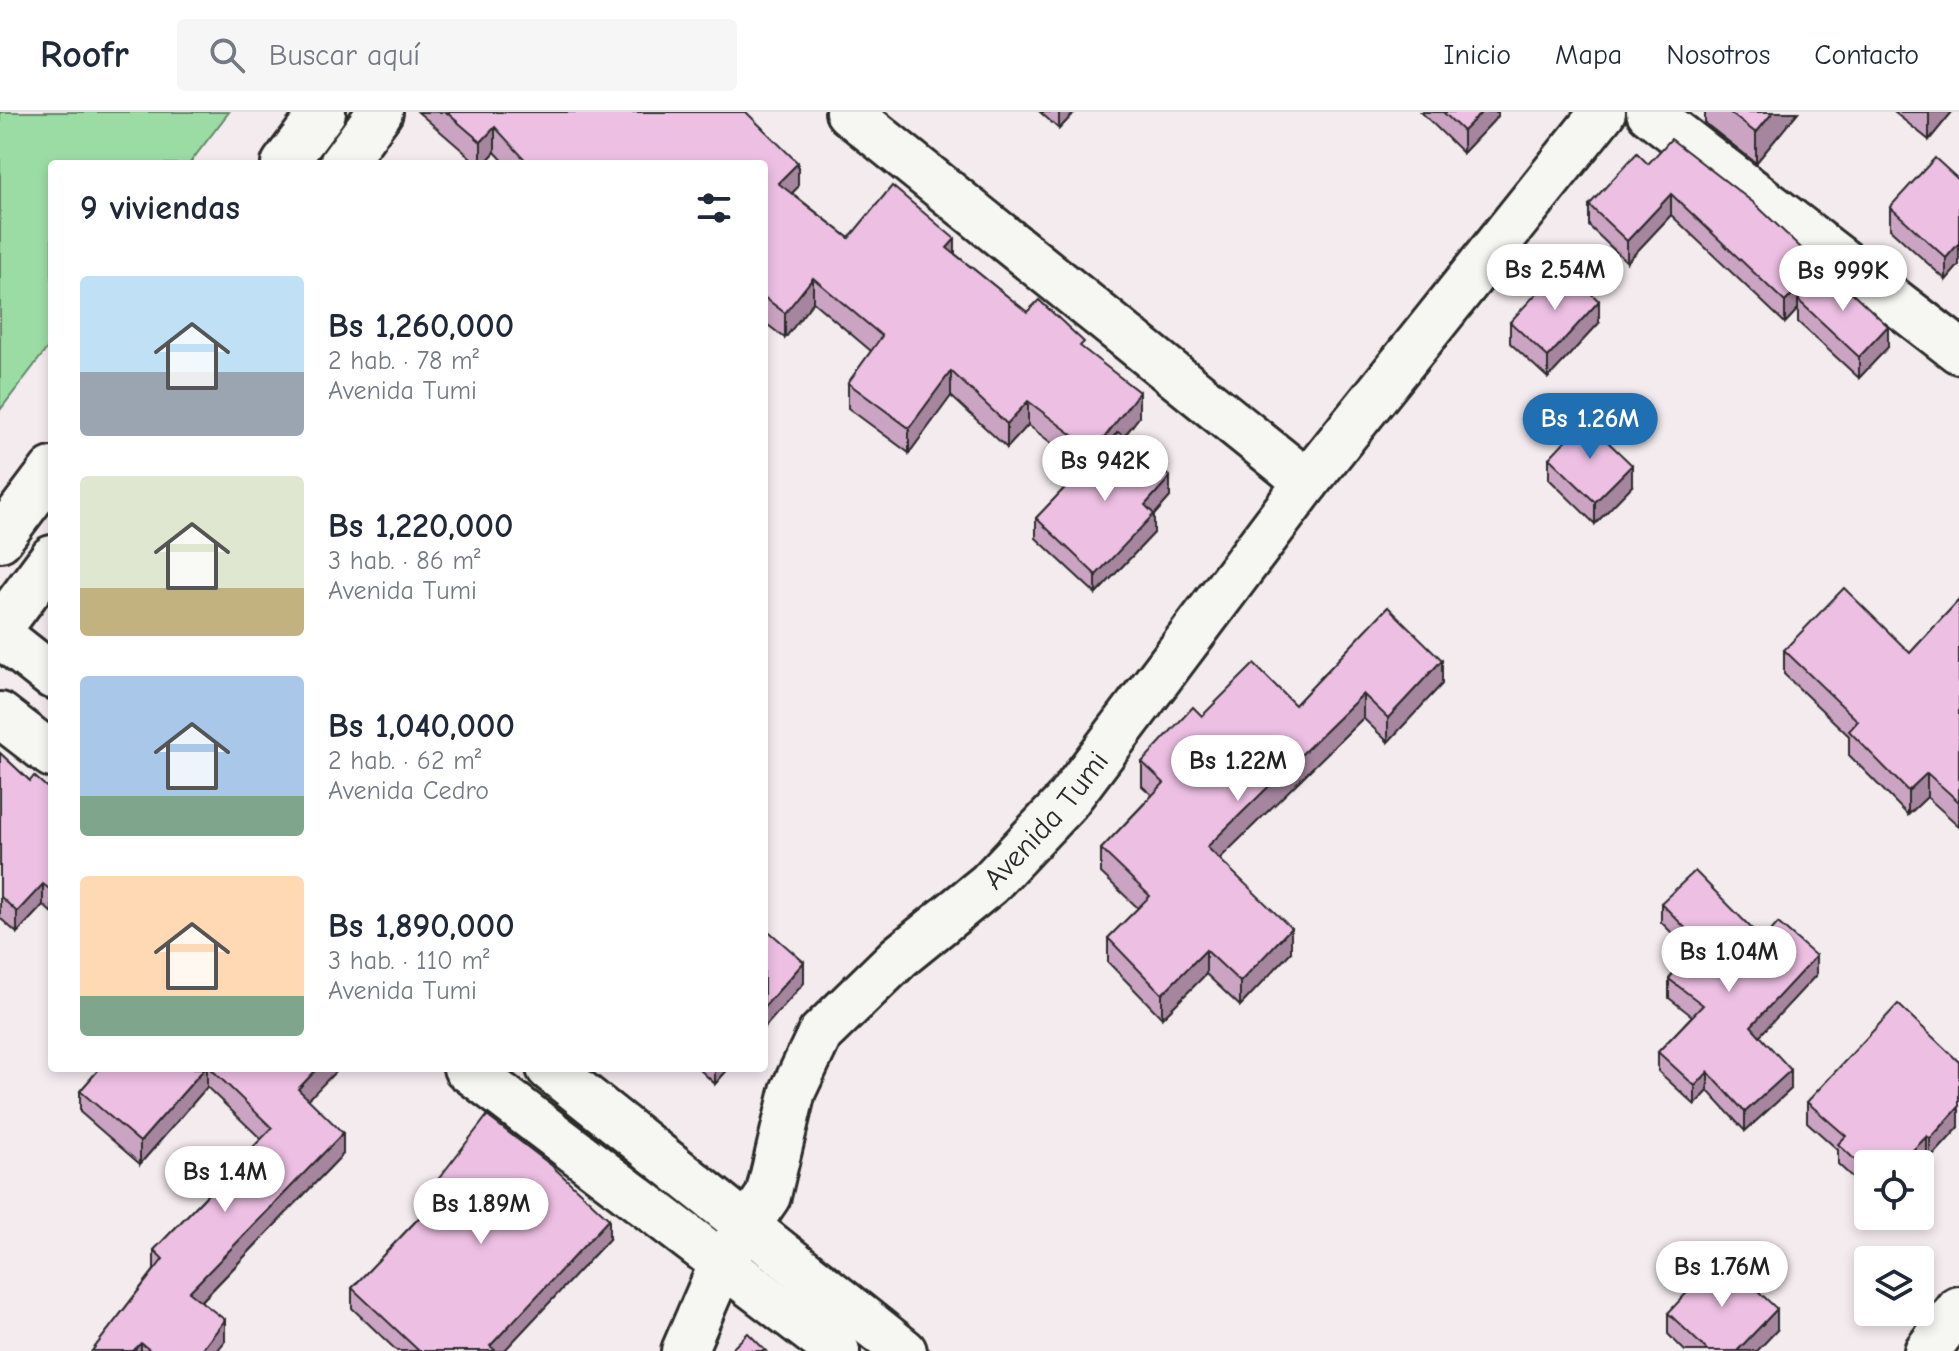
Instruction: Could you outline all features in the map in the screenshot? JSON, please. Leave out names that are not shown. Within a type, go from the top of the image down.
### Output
[{"type":"street","points":[[287,160],[323,112]]},
{"type":"street","points":[[345,160],[380,112]]},
{"type":"street","points":[[848,112],[1307,482]]},
{"type":"street","name":"Avenida Tumi","points":[[684,1351],[722,1263],[768,1196],[793,1091],[820,1034],[899,957],[989,884],[1066,802],[1307,482],[1603,112]]},
{"type":"street","points":[[1649,112],[1959,351]]},
{"type":"street","points":[[0,539],[48,475]]},
{"type":"street","points":[[0,628],[48,563]]},
{"type":"street","points":[[0,635],[48,673]]},
{"type":"street","points":[[0,715],[48,752]]},
{"type":"street","points":[[471,1072],[837,1351]]},
{"type":"street","points":[[554,1072],[904,1351]]},
{"type":"street","points":[[1927,1351],[1959,1309]]},
{"type":"green space","points":[[0,112],[229,112],[192,160],[48,160],[48,347],[0,410]]},
{"type":"building","points":[[446,112],[746,112],[798,163],[778,183],[849,238],[892,186],[955,239],[947,248],[1027,312],[1039,300],[1084,342],[1080,346],[1139,392],[1094,451],[1028,401],[1007,424],[951,371],[909,428],[848,383],[882,336],[813,278],[785,313],[768,300],[768,160],[525,160],[495,127],[481,142]]},
{"type":"building","points":[[1443,112],[1482,112],[1463,131]]},
{"type":"building","points":[[1729,112],[1773,112],[1756,133]]},
{"type":"building","points":[[1671,139],[1754,203],[1819,265],[1785,302],[1671,194],[1627,241],[1589,205],[1637,153],[1648,164]]},
{"type":"building","points":[[1935,158],[1959,180],[1959,243],[1946,258],[1890,207]]},
{"type":"building","points":[[1562,266],[1599,301],[1548,357],[1510,322]]},
{"type":"building","points":[[1827,269],[1888,326],[1859,357],[1798,300]]},
{"type":"building","points":[[1585,420],[1632,465],[1595,502],[1549,458]]},
{"type":"building","points":[[1118,432],[1170,477],[1145,505],[1154,514],[1096,575],[1036,518]]},
{"type":"building","points":[[1844,588],[1910,653],[1959,600],[1959,802],[1927,773],[1908,791],[1849,731],[1858,721],[1784,650]]},
{"type":"building","points":[[1388,607],[1442,660],[1388,718],[1363,694],[1207,847],[1291,928],[1240,982],[1206,950],[1162,994],[1108,938],[1150,896],[1101,849],[1164,783],[1142,762],[1193,707],[1202,716],[1254,664],[1295,705]]},
{"type":"building","points":[[0,753],[30,781],[34,776],[48,788],[48,888],[43,884],[17,912],[0,896]]},
{"type":"building","points":[[1695,871],[1763,940],[1778,923],[1816,956],[1751,1026],[1791,1070],[1745,1112],[1708,1072],[1695,1086],[1658,1052],[1703,1005],[1669,979],[1698,941],[1661,903]]},
{"type":"building","points":[[768,930],[804,962],[768,1002]]},
{"type":"building","points":[[1898,1004],[1959,1062],[1959,1107],[1930,1139],[1927,1136],[1913,1150],[1854,1150],[1854,1159],[1838,1144],[1846,1136],[1807,1102]]},
{"type":"building","points":[[97,1072],[201,1072],[140,1142],[80,1091]]},
{"type":"building","points":[[214,1072],[314,1072],[298,1089],[343,1133],[189,1292],[225,1320],[201,1351],[151,1351],[141,1343],[133,1351],[92,1351],[163,1259],[154,1250],[272,1128]]},
{"type":"building","points":[[487,1116],[551,1165],[609,1219],[490,1346],[496,1351],[419,1351],[352,1288],[439,1197],[430,1190]]},
{"type":"building","points":[[1721,1256],[1777,1309],[1737,1351],[1708,1351],[1668,1313]]},
{"type":"building","points":[[748,1333],[766,1351],[730,1351]]}]
